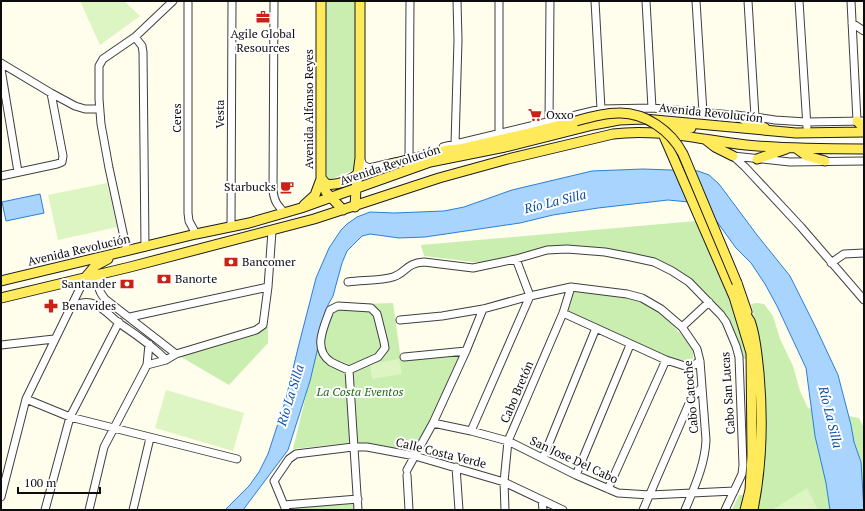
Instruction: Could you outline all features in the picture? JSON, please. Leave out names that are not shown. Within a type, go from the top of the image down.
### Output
[{"type":"main road","name":"Avenida Alfonso Reyes","points":[[321,1],[321,178],[323,187],[330,198],[343,210]]},
{"type":"main road","points":[[355,207],[360,158],[360,1]]},
{"type":"main road","points":[[391,164],[457,147],[525,134],[606,114],[626,113],[651,122],[670,136],[684,154],[737,283],[750,321],[757,351],[761,410],[761,453],[753,510]]},
{"type":"main road","points":[[738,116],[773,132]]},
{"type":"main road","name":"Avenida Revolución","points":[[1,281],[285,213],[430,162],[505,146],[585,126],[614,121],[644,119],[773,132],[813,129],[864,132]]},
{"type":"main road","points":[[663,134],[668,128],[695,128],[704,124]]},
{"type":"main road","points":[[1,298],[272,231],[355,207],[439,178],[508,159],[599,137],[630,132],[663,134],[682,138],[792,148],[864,149]]},
{"type":"main road","points":[[663,134],[734,296],[751,353],[752,456],[750,490],[745,510]]},
{"type":"main road","points":[[674,160],[682,138]]},
{"type":"main road","points":[[705,139],[714,147],[733,156]]},
{"type":"main road","points":[[430,162],[457,147]]},
{"type":"main road","points":[[757,159],[792,148],[807,156],[825,162]]},
{"type":"main road","points":[[321,178],[326,184],[333,184],[353,178],[359,172]]},
{"type":"main road","points":[[301,208],[315,195],[321,178]]},
{"type":"main road","points":[[85,278],[94,266],[122,252]]},
{"type":"main road","points":[[45,271],[76,269],[82,271],[85,278]]},
{"type":"main road","points":[[734,296],[750,321]]},
{"type":"street","points":[[122,252],[99,109],[98,70],[100,62],[135,37],[173,1]]},
{"type":"street","name":"Ceres","points":[[188,1],[188,212],[196,234]]},
{"type":"street","name":"Vesta","points":[[231,227],[232,1]]},
{"type":"street","points":[[274,1],[273,190],[276,204],[285,213]]},
{"type":"street","points":[[409,155],[410,1]]},
{"type":"street","points":[[457,1],[457,147]]},
{"type":"street","points":[[499,1],[499,134]]},
{"type":"street","points":[[549,122],[550,1]]},
{"type":"street","points":[[595,1],[601,109]]},
{"type":"street","points":[[646,1],[652,108]]},
{"type":"street","points":[[696,1],[703,113]]},
{"type":"street","points":[[748,1],[755,117]]},
{"type":"street","points":[[799,1],[806,122]]},
{"type":"street","points":[[360,158],[363,165],[369,168],[391,164],[409,155],[457,147],[499,134],[601,109],[652,108],[755,117],[806,122],[813,129],[862,123],[851,1]]},
{"type":"street","points":[[852,24],[864,31]]},
{"type":"street","points":[[135,37],[142,46],[143,52],[145,247]]},
{"type":"street","points":[[1,63],[51,94],[75,106],[85,109],[99,109]]},
{"type":"street","points":[[1,69],[18,172]]},
{"type":"street","points":[[1,176],[62,162],[63,156],[51,94]]},
{"type":"street","points":[[733,156],[790,162],[864,161]]},
{"type":"street","points":[[733,156],[746,166],[864,300]]},
{"type":"street","points":[[147,365],[166,360],[176,354],[256,330],[263,325],[268,287],[272,231]]},
{"type":"street","name":"Cabo San Lucas","points":[[348,282],[394,277],[412,264],[418,263],[473,268],[516,259],[547,250],[560,249],[605,252],[631,256],[654,262],[672,271],[689,282],[726,322],[739,357],[743,465],[742,474],[725,510]]},
{"type":"street","points":[[831,263],[844,254],[864,252]]},
{"type":"street","points":[[471,431],[530,296],[516,259]]},
{"type":"street","points":[[100,274],[98,284],[101,294],[105,299],[176,354]]},
{"type":"street","points":[[1,498],[26,399],[85,278]]},
{"type":"street","points":[[130,317],[268,287]]},
{"type":"street","name":"Cabo Catoche","points":[[400,320],[442,316],[483,309],[530,296],[571,287],[627,294],[642,298],[661,309],[682,327],[697,349],[700,361],[706,440],[705,452],[692,494],[684,510]]},
{"type":"street","name":"Cabo Bretón","points":[[505,510],[504,482],[508,441],[563,313],[571,287]]},
{"type":"street","points":[[100,307],[105,299]]},
{"type":"street","points":[[70,307],[75,304],[88,302],[100,307],[149,344],[166,360]]},
{"type":"street","points":[[682,327],[709,302]]},
{"type":"street","points":[[338,306],[369,307],[377,314],[384,342],[384,348],[378,357],[349,370],[331,362],[322,352],[320,342],[330,310],[338,306]]},
{"type":"street","points":[[409,510],[407,473],[433,423],[466,352],[483,309]]},
{"type":"street","points":[[563,313],[630,345],[666,360],[686,366],[694,365],[700,361]]},
{"type":"street","points":[[45,510],[70,417],[119,322]]},
{"type":"street","points":[[543,458],[596,328]]},
{"type":"street","points":[[1,345],[54,339]]},
{"type":"street","points":[[89,510],[104,447],[147,365],[149,344]]},
{"type":"street","points":[[576,475],[630,345]]},
{"type":"street","points":[[404,357],[466,352]]},
{"type":"street","points":[[608,489],[666,360]]},
{"type":"street","points":[[349,370],[358,510]]},
{"type":"street","points":[[643,510],[691,399],[701,388]]},
{"type":"street","points":[[26,399],[70,417],[237,460]]},
{"type":"street","name":"San Jose Del Cabo","points":[[433,423],[508,441],[576,475],[618,492],[650,495],[734,491]]},
{"type":"street","points":[[133,510],[150,438]]},
{"type":"street","name":"Calle Costa Verde","points":[[285,507],[274,481],[292,456],[296,454],[354,447],[367,447],[415,456],[504,482],[563,510]]},
{"type":"street","points":[[456,467],[459,510]]},
{"type":"street","points":[[285,507],[358,499]]},
{"type":"street","points":[[542,500],[543,510]]},
{"type":"green space","points":[[80,1],[124,1],[140,16],[100,45]]},
{"type":"green space","points":[[326,1],[359,1],[358,168],[327,181]]},
{"type":"green space","points":[[107,183],[117,227],[58,240],[48,195]]},
{"type":"green space","points":[[696,221],[711,245],[752,359],[743,359],[725,319],[690,282],[654,261],[556,247],[482,263],[424,256],[421,245]]},
{"type":"green space","points":[[573,291],[639,299],[660,312],[693,347],[693,361],[668,359],[565,313]]},
{"type":"green space","name":"La Costa Eventos","points":[[393,303],[401,360],[463,353],[430,421],[412,452],[369,444],[348,443],[293,449],[328,305]]},
{"type":"green space","points":[[751,304],[764,304],[773,316],[780,339],[793,366],[800,391],[808,408],[859,418],[864,428],[864,510],[757,510],[764,458],[766,407],[762,355]]},
{"type":"green space","points":[[268,326],[268,343],[229,385],[176,354]]},
{"type":"green space","points":[[399,359],[402,374],[372,379],[370,364]]},
{"type":"green space","points":[[166,390],[244,413],[233,451],[155,428]]},
{"type":"green space","points":[[807,488],[818,510],[772,510]]},
{"type":"green space","points":[[739,495],[747,495],[743,510],[732,510]]},
{"type":"green space","points":[[353,501],[354,510],[290,510],[289,508]]},
{"type":"water","name":"Río La Silla","points":[[643,169],[698,171],[709,175],[719,184],[790,276],[838,375],[854,442],[861,462],[864,510],[830,510],[826,483],[815,436],[806,368],[765,284],[751,263],[736,248],[715,219],[702,208],[689,202],[668,200],[598,208],[553,215],[520,223],[425,237],[399,238],[370,234],[362,236],[347,251],[342,263],[333,296],[328,305],[310,381],[288,450],[243,510],[225,510],[249,486],[259,472],[268,454],[285,402],[316,278],[329,248],[347,224],[357,217],[370,212],[394,213],[444,211],[464,207],[512,190],[592,171]]},
{"type":"water","points":[[40,194],[44,213],[6,221],[2,202]]},
{"type":"place","name":"Agile Global Resources","points":[[263,17]]},
{"type":"place","name":"Oxxo","points":[[535,115]]},
{"type":"place","name":"Starbucks","points":[[287,187]]},
{"type":"place","name":"Bancomer","points":[[231,262]]},
{"type":"place","name":"Banorte","points":[[164,279]]},
{"type":"place","name":"Santander","points":[[127,284]]},
{"type":"place","name":"Benavides","points":[[51,306]]}]
